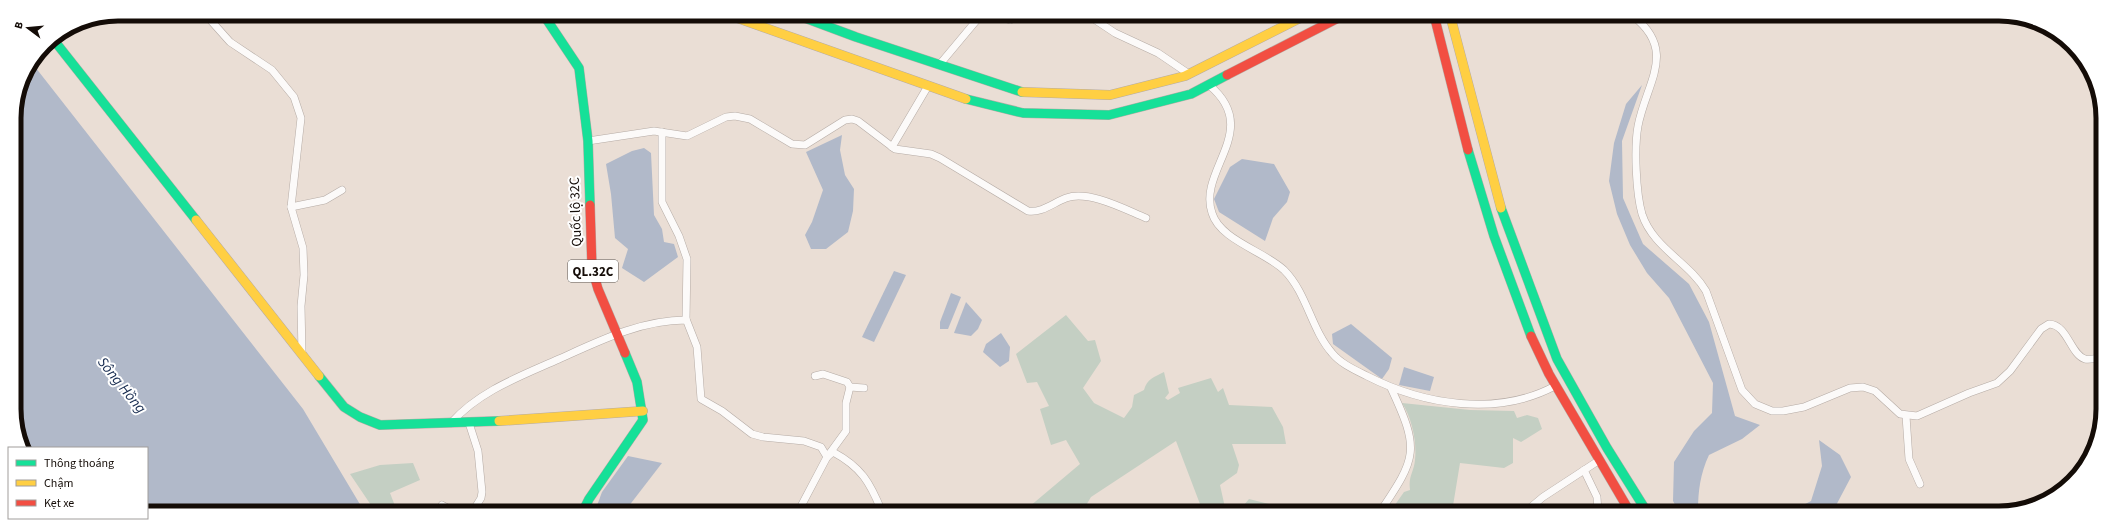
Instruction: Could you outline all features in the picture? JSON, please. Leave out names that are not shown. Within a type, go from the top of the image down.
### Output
[{"type":"main road","name":"Quốc lộ 32C","points":[[549,21],[574,58],[579,68],[588,141],[592,268],[598,289],[638,382],[643,411],[643,420],[636,432],[586,506]]},
{"type":"main road","points":[[746,21],[956,96],[1023,113],[1109,116],[1191,94],[1332,21]]},
{"type":"main road","points":[[815,21],[1026,93],[1110,95],[1189,74],[1294,21]]},
{"type":"main road","points":[[1435,21],[1452,92],[1480,194],[1512,286],[1544,365],[1598,461],[1626,506]]},
{"type":"main road","points":[[1452,21],[1495,191],[1526,279],[1557,359],[1607,448],[1643,506]]},
{"type":"main road","points":[[56,43],[344,407],[360,417],[380,425],[469,423],[643,411]]},
{"type":"street","points":[[211,21],[230,42],[272,70],[294,97],[301,118],[291,207],[303,248],[304,275],[301,306],[302,353]]},
{"type":"street","points":[[940,64],[976,21]]},
{"type":"street","points":[[1097,21],[1115,34],[1158,53],[1189,74]]},
{"type":"street","points":[[1639,21],[1649,30],[1656,45],[1658,55],[1657,66],[1640,115],[1636,138],[1642,214],[1656,239],[1698,279],[1706,291],[1742,390],[1750,399],[1763,408],[1783,411],[1804,407],[1850,388],[1863,387],[1875,391],[1895,411],[1906,416],[1917,416],[1969,393],[1997,384],[2010,371],[2045,325],[2052,324],[2058,327],[2084,358],[2096,358]]},
{"type":"street","points":[[1209,85],[1223,102],[1229,117],[1230,129],[1226,150],[1210,194],[1210,205],[1215,221],[1227,233],[1267,257],[1291,278],[1298,288],[1327,347],[1338,360],[1392,388],[1448,402],[1477,404],[1512,402],[1536,396],[1555,386]]},
{"type":"street","points":[[892,147],[928,86]]},
{"type":"street","points":[[588,141],[649,132],[662,132],[687,136],[726,117],[740,116],[750,119],[792,144],[805,145],[845,120],[852,119],[858,121],[892,147],[902,151],[926,153],[940,158],[1028,210],[1040,210],[1066,198],[1082,196],[1112,204],[1146,218]]},
{"type":"street","points":[[662,132],[662,202],[679,236],[687,259],[686,320],[697,347],[701,400],[722,411],[747,432],[763,438],[804,441],[821,447],[827,457]]},
{"type":"street","points":[[291,207],[324,200],[342,190]]},
{"type":"street","points":[[451,423],[463,410],[502,384],[617,333],[665,321],[686,320]]},
{"type":"street","points":[[801,506],[827,457],[846,431],[846,403],[850,387],[847,382],[823,374],[815,376]]},
{"type":"street","points":[[850,387],[864,388]]},
{"type":"street","points":[[1384,506],[1402,480],[1411,449],[1409,428],[1392,388]]},
{"type":"street","points":[[1906,416],[1908,459],[1920,484]]},
{"type":"street","points":[[469,423],[478,451],[482,492],[481,498],[476,506]]},
{"type":"street","points":[[827,457],[833,452],[855,465],[868,482],[879,506]]},
{"type":"street","points":[[1532,506],[1543,497],[1598,461]]},
{"type":"street","points":[[1584,470],[1597,497],[1598,506]]},
{"type":"shaded area","points":[[1066,315],[1088,341],[1095,340],[1101,361],[1083,388],[1094,403],[1124,418],[1132,407],[1134,395],[1144,390],[1145,386],[1151,379],[1164,372],[1169,393],[1165,398],[1168,400],[1180,393],[1178,388],[1211,378],[1218,392],[1223,388],[1229,405],[1272,407],[1283,427],[1286,444],[1232,444],[1239,465],[1237,473],[1220,485],[1225,506],[1201,506],[1176,441],[1091,497],[1086,506],[1030,506],[1080,464],[1066,440],[1051,445],[1040,409],[1049,406],[1037,382],[1027,383],[1016,354]]},
{"type":"shaded area","points":[[1402,403],[1470,410],[1514,411],[1517,418],[1527,415],[1538,418],[1542,429],[1521,442],[1513,438],[1513,463],[1504,468],[1460,463],[1453,506],[1394,506],[1404,492],[1410,490],[1410,478],[1415,460],[1413,430],[1406,409]]},
{"type":"shaded area","points":[[413,463],[420,480],[390,493],[395,506],[372,506],[350,474],[380,465]]},
{"type":"shaded area","points":[[1249,499],[1269,504],[1299,506],[1243,506]]},
{"type":"water","name":"Sông Hồng","points":[[35,67],[303,409],[361,506],[148,506],[148,447],[28,447],[24,434],[21,415],[21,112],[24,93]]},
{"type":"water","points":[[1642,85],[1622,141],[1623,198],[1643,244],[1689,284],[1709,322],[1735,416],[1760,425],[1742,439],[1709,455],[1703,469],[1698,497],[1698,506],[1676,506],[1673,501],[1674,462],[1694,431],[1712,413],[1713,383],[1669,298],[1647,273],[1630,245],[1617,214],[1609,181],[1614,143],[1626,104]]},
{"type":"water","points":[[842,135],[840,150],[845,175],[854,189],[853,211],[848,232],[826,249],[811,249],[805,235],[812,222],[823,190],[806,152]]},
{"type":"water","points":[[644,148],[651,153],[654,215],[662,229],[664,242],[674,244],[678,257],[644,282],[622,268],[628,249],[615,238],[611,194],[606,164],[632,151]]},
{"type":"water","points":[[1242,159],[1274,164],[1290,192],[1287,202],[1273,218],[1265,241],[1219,212],[1214,199],[1230,167]]},
{"type":"water","points":[[894,271],[906,275],[874,342],[862,337]]},
{"type":"water","points":[[951,293],[961,297],[948,329],[940,329],[940,322]]},
{"type":"water","points":[[966,302],[982,320],[978,329],[971,336],[954,333]]},
{"type":"water","points":[[1351,324],[1392,358],[1389,369],[1382,379],[1333,344],[1332,334]]},
{"type":"water","points":[[1001,333],[1010,347],[1009,361],[1000,367],[983,352],[986,344]]},
{"type":"water","points":[[1404,367],[1434,377],[1430,391],[1399,385]]},
{"type":"water","points":[[1819,440],[1840,455],[1851,477],[1836,506],[1801,506],[1811,501],[1822,466]]},
{"type":"water","points":[[628,456],[662,463],[629,506],[597,506],[602,492]]},
{"type":"traffic: fast","points":[[548,21],[579,68],[588,141],[590,205]]},
{"type":"traffic: fast","points":[[813,21],[856,37],[1022,92]]},
{"type":"traffic: fast","points":[[56,43],[196,220]]},
{"type":"traffic: fast","points":[[966,99],[1023,113],[1109,115],[1191,94],[1227,75]]},
{"type":"traffic: fast","points":[[1468,150],[1494,236],[1531,336]]},
{"type":"traffic: fast","points":[[1501,208],[1557,359],[1607,448],[1643,506]]},
{"type":"traffic: fast","points":[[586,506],[643,420],[637,382],[625,353]]},
{"type":"traffic: fast","points":[[319,376],[344,407],[360,417],[380,425],[499,421]]},
{"type":"traffic: slow","points":[[746,21],[966,99]]},
{"type":"traffic: slow","points":[[1022,92],[1110,95],[1185,76],[1294,21]]},
{"type":"traffic: slow","points":[[1452,21],[1501,208]]},
{"type":"traffic: slow","points":[[196,220],[319,376]]},
{"type":"traffic: slow","points":[[499,421],[643,411]]},
{"type":"traffic: jam","points":[[1227,75],[1332,21]]},
{"type":"traffic: jam","points":[[1436,21],[1468,150]]},
{"type":"traffic: jam","points":[[590,205],[592,268],[598,289],[625,353]]},
{"type":"traffic: jam","points":[[1531,336],[1549,374],[1626,506]]}]
